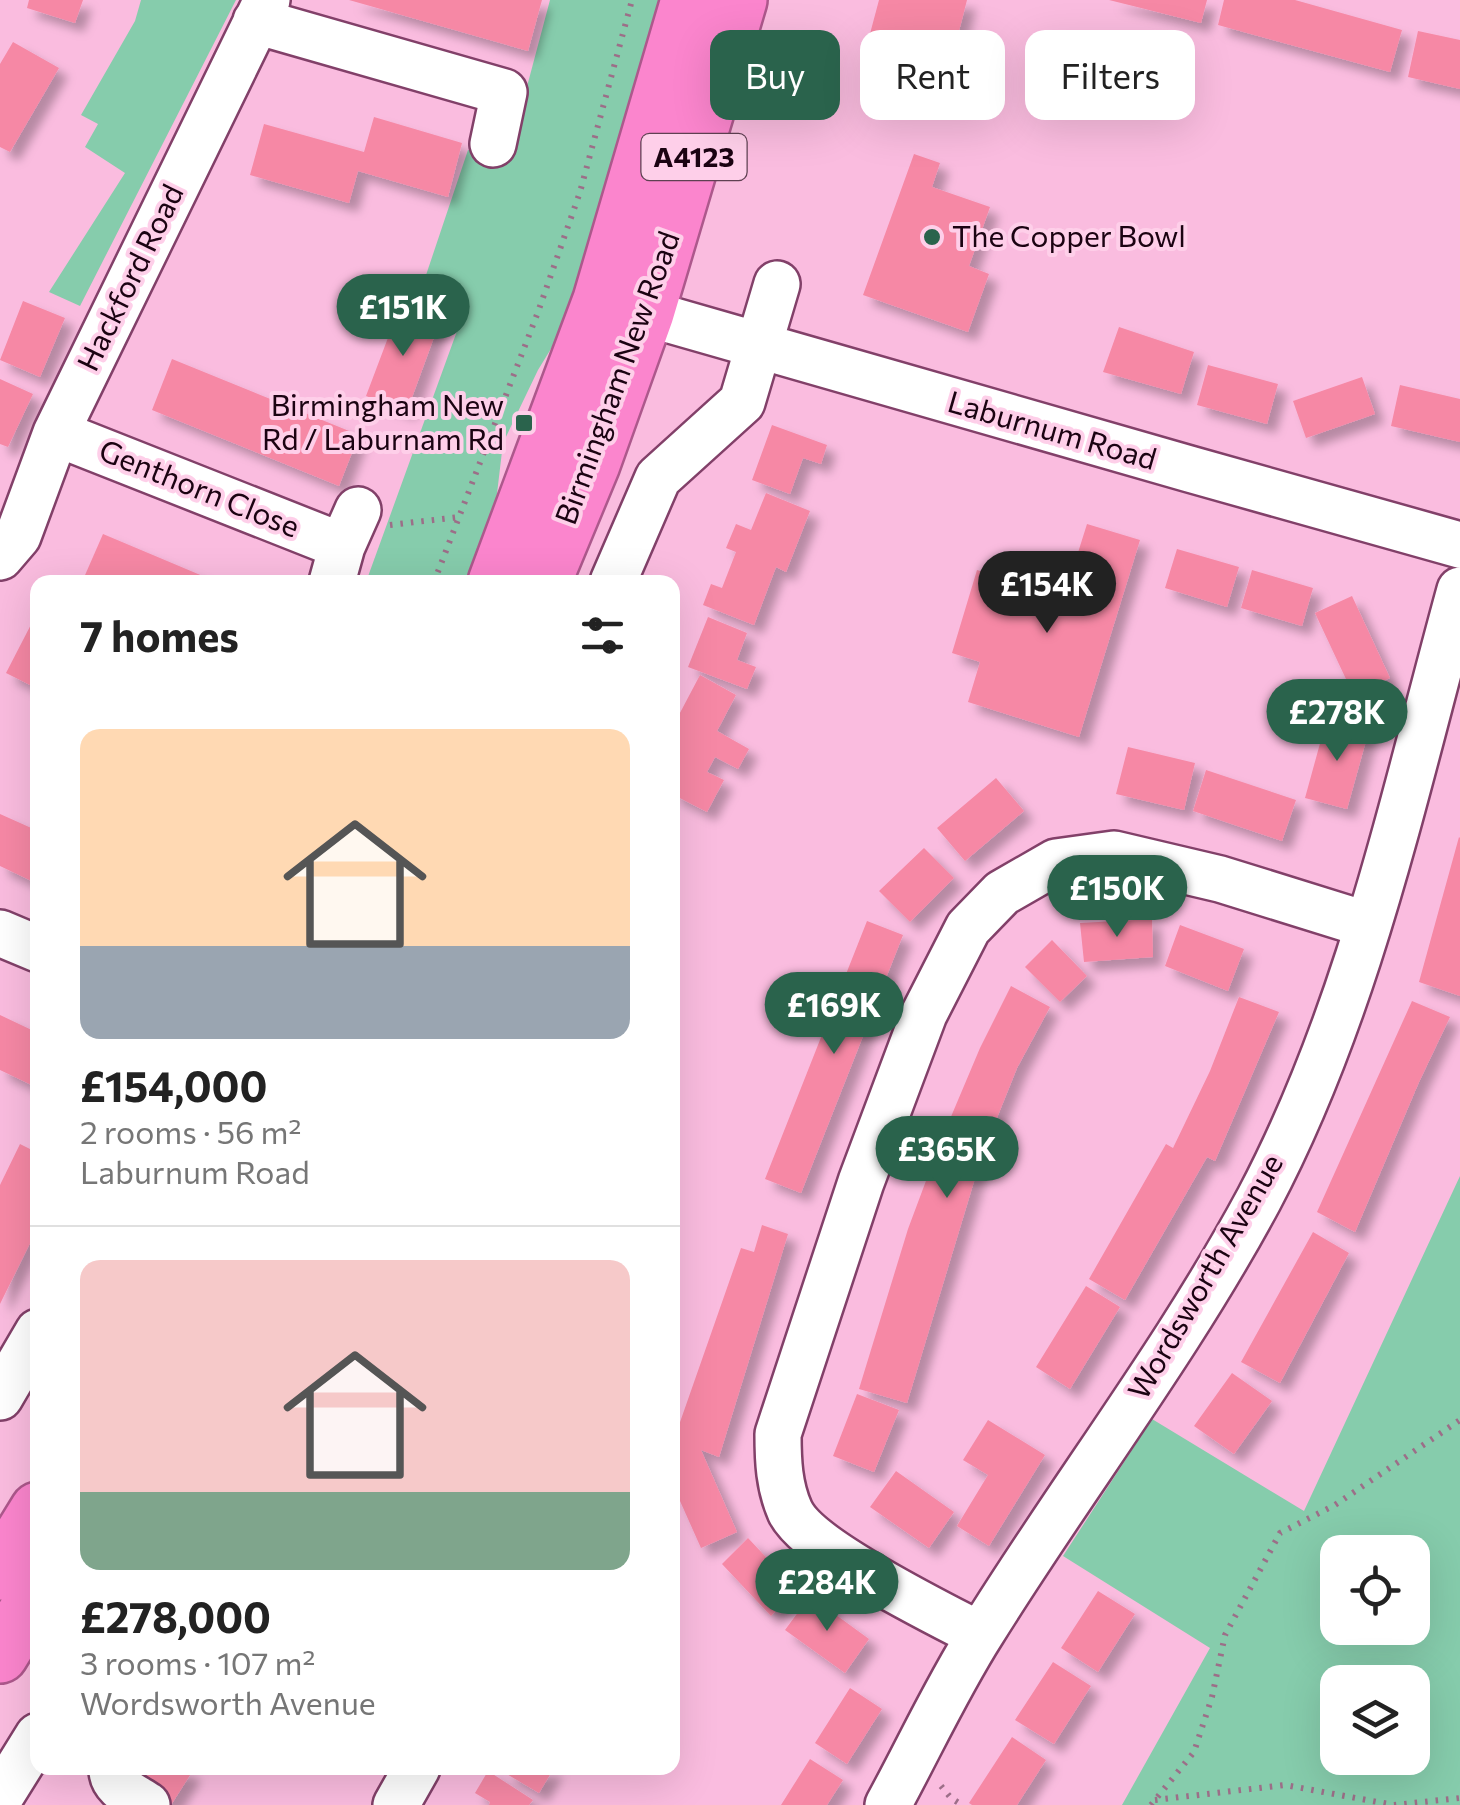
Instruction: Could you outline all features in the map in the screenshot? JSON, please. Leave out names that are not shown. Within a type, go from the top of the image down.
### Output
[{"type":"highway","name":"Birmingham New Road","points":[[546,575],[592,464],[689,0]]},
{"type":"highway","name":"Birmingham New Road","points":[[499,575],[623,307],[740,0]]},
{"type":"highway","points":[[0,1572],[30,1523]]},
{"type":"highway","points":[[0,1654],[30,1606]]},
{"type":"street","points":[[261,10],[504,92],[493,144]]},
{"type":"street","name":"Hackford Road","points":[[0,557],[18,536],[56,433],[261,10]]},
{"type":"street","points":[[616,575],[658,478],[742,402],[777,284]]},
{"type":"street","name":"Laburnum Road","points":[[623,307],[1078,440],[1460,545]]},
{"type":"street","name":"Genthorn Close","points":[[56,433],[345,542]]},
{"type":"street","name":"Wordsworth Avenue","points":[[888,1805],[980,1635],[1199,1300],[1260,1197],[1320,1062],[1368,925],[1460,590]]},
{"type":"street","points":[[980,1635],[826,1548],[792,1515],[779,1474],[778,1434],[854,1200],[917,1032],[968,928],[1002,893],[1056,862],[1114,854],[1220,879],[1368,925]]},
{"type":"street","points":[[0,933],[30,946]]},
{"type":"street","points":[[0,1398],[30,1346]]},
{"type":"street","points":[[0,1796],[30,1749]]},
{"type":"street","points":[[112,1775],[119,1787],[147,1805]]},
{"type":"street","points":[[396,1805],[413,1775]]},
{"type":"path","points":[[437,575],[580,192],[632,0]]},
{"type":"path","points":[[345,542],[459,516]]},
{"type":"path","points":[[1153,1802],[1194,1752],[1212,1697],[1225,1634],[1280,1533],[1335,1505],[1460,1420]]},
{"type":"path","points":[[933,1775],[951,1798],[962,1805]]},
{"type":"path","points":[[1153,1802],[1286,1785],[1394,1805],[1460,1798]]},
{"type":"green space","points":[[141,0],[236,0],[80,306],[49,292],[125,173],[85,147],[98,124],[81,115],[135,21]]},
{"type":"green space","points":[[550,0],[659,0],[571,316],[538,370],[503,443],[494,519],[472,575],[369,575],[461,320],[421,290],[468,150],[508,158]]},
{"type":"green space","points":[[1460,1176],[1460,1805],[1122,1805],[1210,1648],[1063,1556],[1152,1419],[1304,1511]]},
{"type":"building","points":[[29,0],[83,0],[75,23],[27,8]]},
{"type":"building","points":[[349,0],[542,0],[528,51]]},
{"type":"building","points":[[879,0],[967,0],[959,30],[871,30]]},
{"type":"building","points":[[1109,0],[1207,0],[1201,23]]},
{"type":"building","points":[[1224,0],[1295,0],[1402,30],[1390,72],[1218,25]]},
{"type":"building","points":[[1418,31],[1460,40],[1460,89],[1408,77]]},
{"type":"building","points":[[13,42],[59,68],[10,152],[0,147],[0,64]]},
{"type":"building","points":[[374,117],[462,143],[448,197],[358,171],[349,203],[250,175],[264,124],[364,152]]},
{"type":"building","name":"The Copper Bowl","points":[[914,154],[940,163],[932,187],[990,207],[969,266],[989,274],[968,332],[863,295]]},
{"type":"building","points":[[23,301],[65,318],[40,377],[0,360]]},
{"type":"building","points":[[400,306],[440,321],[407,411],[366,396]]},
{"type":"building","points":[[1119,327],[1194,352],[1181,394],[1103,372]]},
{"type":"building","points":[[172,359],[359,435],[339,486],[152,410]]},
{"type":"building","points":[[1208,365],[1278,384],[1267,424],[1197,405]]},
{"type":"building","points":[[1362,377],[1375,414],[1306,438],[1293,401]]},
{"type":"building","points":[[0,379],[33,394],[8,447],[0,444]]},
{"type":"building","points":[[1400,385],[1460,399],[1460,442],[1391,426]]},
{"type":"building","points":[[772,425],[827,445],[821,464],[803,458],[790,494],[752,480]]},
{"type":"building","points":[[766,493],[810,511],[786,572],[776,567],[754,625],[703,605],[711,584],[722,588],[736,552],[726,548],[736,524],[751,530]]},
{"type":"building","points":[[1087,524],[1140,540],[1079,737],[968,702],[980,662],[952,653],[977,570],[1064,597]]},
{"type":"building","points":[[103,534],[200,575],[85,575]]},
{"type":"building","points":[[1177,549],[1239,567],[1227,607],[1165,588]]},
{"type":"building","points":[[1252,570],[1313,588],[1302,626],[1241,608]]},
{"type":"building","points":[[1352,596],[1390,678],[1353,694],[1315,613]]},
{"type":"building","points":[[708,617],[747,633],[737,660],[756,667],[747,689],[688,667]]},
{"type":"building","points":[[30,626],[30,685],[6,673]]},
{"type":"building","points":[[700,675],[736,695],[717,731],[749,749],[738,769],[715,757],[707,772],[724,780],[707,812],[680,798],[680,713]]},
{"type":"building","points":[[1327,718],[1369,730],[1347,809],[1305,798]]},
{"type":"building","points":[[1128,747],[1195,763],[1184,810],[1116,794]]},
{"type":"building","points":[[1206,770],[1296,800],[1282,841],[1193,811]]},
{"type":"building","points":[[996,778],[1024,811],[965,861],[937,828]]},
{"type":"building","points":[[0,814],[30,827],[30,880],[0,866]]},
{"type":"building","points":[[1460,838],[1460,996],[1419,982]]},
{"type":"building","points":[[924,848],[954,878],[910,922],[879,891]]},
{"type":"building","points":[[1152,919],[1153,957],[1084,962],[1080,923]]},
{"type":"building","points":[[867,921],[903,935],[801,1193],[765,1179]]},
{"type":"building","points":[[1180,925],[1244,949],[1228,991],[1165,966]]},
{"type":"building","points":[[1052,940],[1087,976],[1060,1002],[1025,967]]},
{"type":"building","points":[[1011,986],[1050,1007],[1017,1068],[982,1155],[907,1403],[859,1389],[908,1229],[942,1138]]},
{"type":"building","points":[[1239,997],[1279,1012],[1215,1161],[1207,1157],[1125,1300],[1089,1279],[1166,1144],[1173,1148],[1210,1071]]},
{"type":"building","points":[[1412,1001],[1450,1017],[1355,1232],[1317,1212]]},
{"type":"building","points":[[0,1015],[30,1029],[30,1084],[0,1070]]},
{"type":"building","points":[[20,1144],[30,1149],[30,1243],[0,1304],[0,1185]]},
{"type":"building","points":[[762,1225],[788,1234],[719,1457],[701,1450],[737,1532],[701,1548],[680,1501],[680,1422],[741,1248],[754,1252]]},
{"type":"building","points":[[1313,1232],[1349,1253],[1280,1383],[1241,1362]]},
{"type":"building","points":[[1086,1286],[1120,1307],[1070,1389],[1036,1367]]},
{"type":"building","points":[[1232,1373],[1272,1401],[1234,1454],[1194,1426]]},
{"type":"building","points":[[857,1394],[899,1410],[874,1472],[833,1456]]},
{"type":"building","points":[[988,1420],[1045,1455],[989,1546],[957,1526],[988,1475],[963,1460]]},
{"type":"building","points":[[896,1471],[954,1512],[929,1548],[870,1507]]},
{"type":"building","points":[[748,1538],[797,1590],[771,1616],[722,1564]]},
{"type":"building","points":[[1098,1591],[1135,1614],[1098,1672],[1061,1648]]},
{"type":"building","points":[[810,1596],[869,1639],[845,1673],[785,1630]]},
{"type":"building","points":[[1053,1662],[1091,1686],[1054,1744],[1015,1720]]},
{"type":"building","points":[[850,1688],[882,1709],[847,1764],[815,1743]]},
{"type":"building","points":[[1012,1737],[1046,1760],[1017,1805],[972,1805],[969,1803]]},
{"type":"building","points":[[810,1759],[843,1780],[827,1805],[781,1805]]},
{"type":"building","points":[[135,1775],[190,1775],[171,1805],[164,1805],[129,1784]]},
{"type":"building","points":[[486,1775],[494,1775],[533,1800],[529,1805],[489,1805],[475,1793]]},
{"type":"building","points":[[508,1775],[550,1775],[539,1793]]},
{"type":"place","name":"The Copper Bowl","points":[[932,237]]},
{"type":"place","name":"Birmingham New Rd / Laburnam Rd","points":[[524,423]]}]
